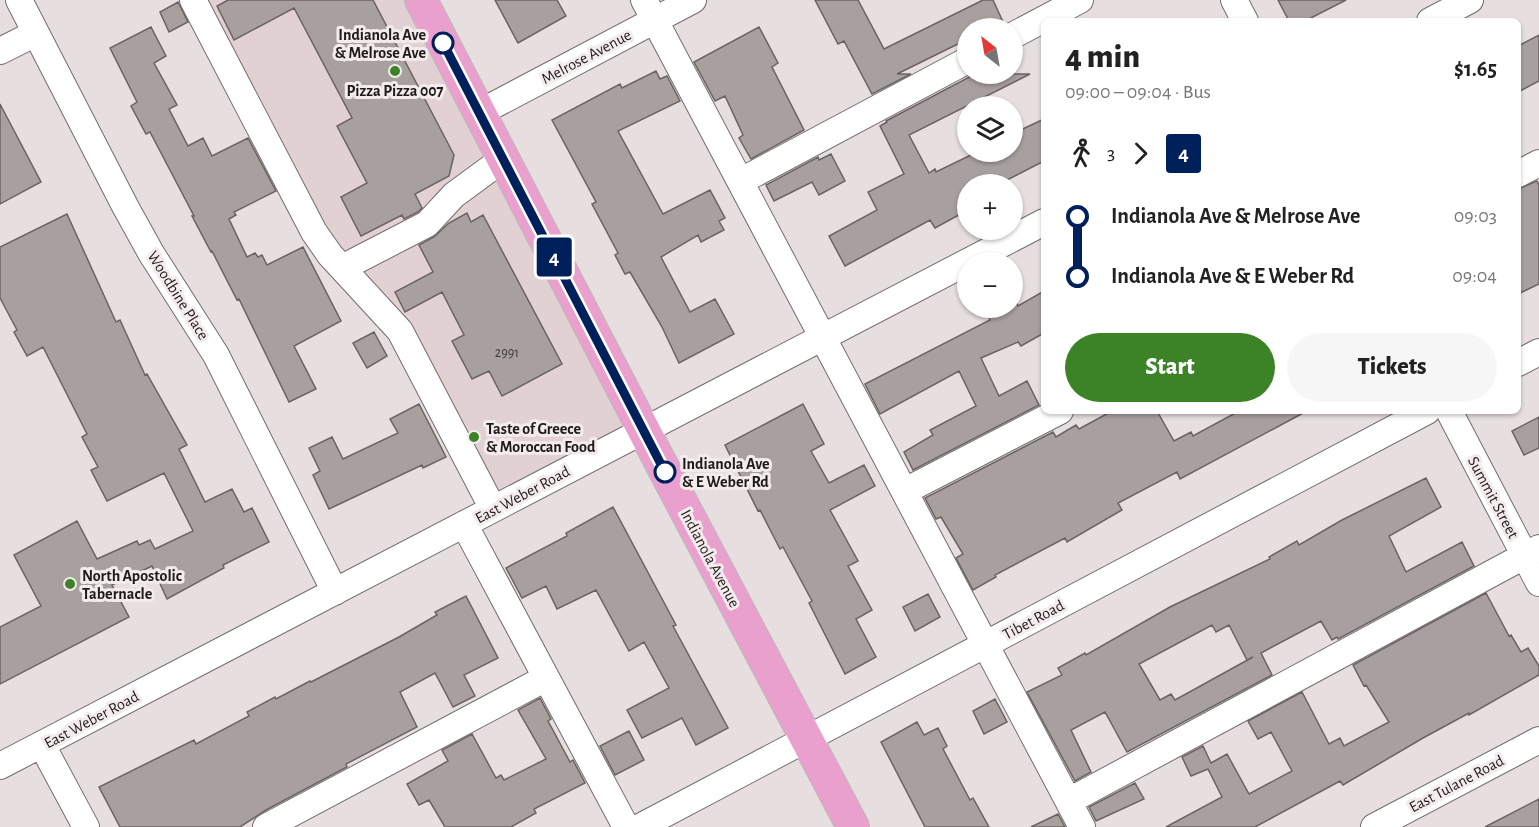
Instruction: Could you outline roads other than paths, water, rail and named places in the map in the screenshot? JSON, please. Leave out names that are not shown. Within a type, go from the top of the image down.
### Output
[{"type":"main road","name":"Indianola Avenue","points":[[421,0],[644,430],[854,827]]},
{"type":"street","name":"Woodbine Place","points":[[19,0],[124,206],[216,356],[335,592]]},
{"type":"street","points":[[193,0],[314,232],[330,255],[391,320],[407,343],[493,509]]},
{"type":"street","name":"Melrose Avenue","points":[[479,113],[650,10],[693,0]]},
{"type":"street","points":[[1046,18],[1080,0]]},
{"type":"street","points":[[1234,0],[1243,18]]},
{"type":"street","points":[[1436,18],[1470,0]]},
{"type":"street","points":[[650,10],[1083,827]]},
{"type":"street","points":[[1023,30],[1041,21]]},
{"type":"street","points":[[0,51],[36,33]]},
{"type":"street","points":[[741,181],[957,66]]},
{"type":"street","points":[[342,268],[427,224],[454,195],[503,159]]},
{"type":"street","points":[[1521,172],[1539,163]]},
{"type":"street","name":"East Weber Road","points":[[0,766],[1041,224]]},
{"type":"street","points":[[1521,361],[1539,352]]},
{"type":"street","points":[[905,491],[1054,414]]},
{"type":"street","name":"Tibet Road","points":[[640,827],[1421,414]]},
{"type":"street","name":"Summit Street","points":[[1451,414],[1532,552],[1539,583]]},
{"type":"street","points":[[464,524],[626,827]]},
{"type":"street","points":[[1069,801],[1532,552]]},
{"type":"street","points":[[266,827],[546,678]]},
{"type":"street","name":"East Tulane Road","points":[[1374,827],[1539,740]]},
{"type":"street","points":[[42,745],[86,827]]},
{"type":"place","name":"Indianola Ave & Melrose Ave","points":[[443,43]]},
{"type":"place","name":"Pizza Pizza 007","points":[[395,71]]},
{"type":"place","name":"Taste of Greece & Moroccan Food","points":[[474,437]]},
{"type":"place","name":"Indianola Ave & E Weber Rd","points":[[665,472]]},
{"type":"place","name":"North Apostolic Tabernacle","points":[[70,584]]}]
